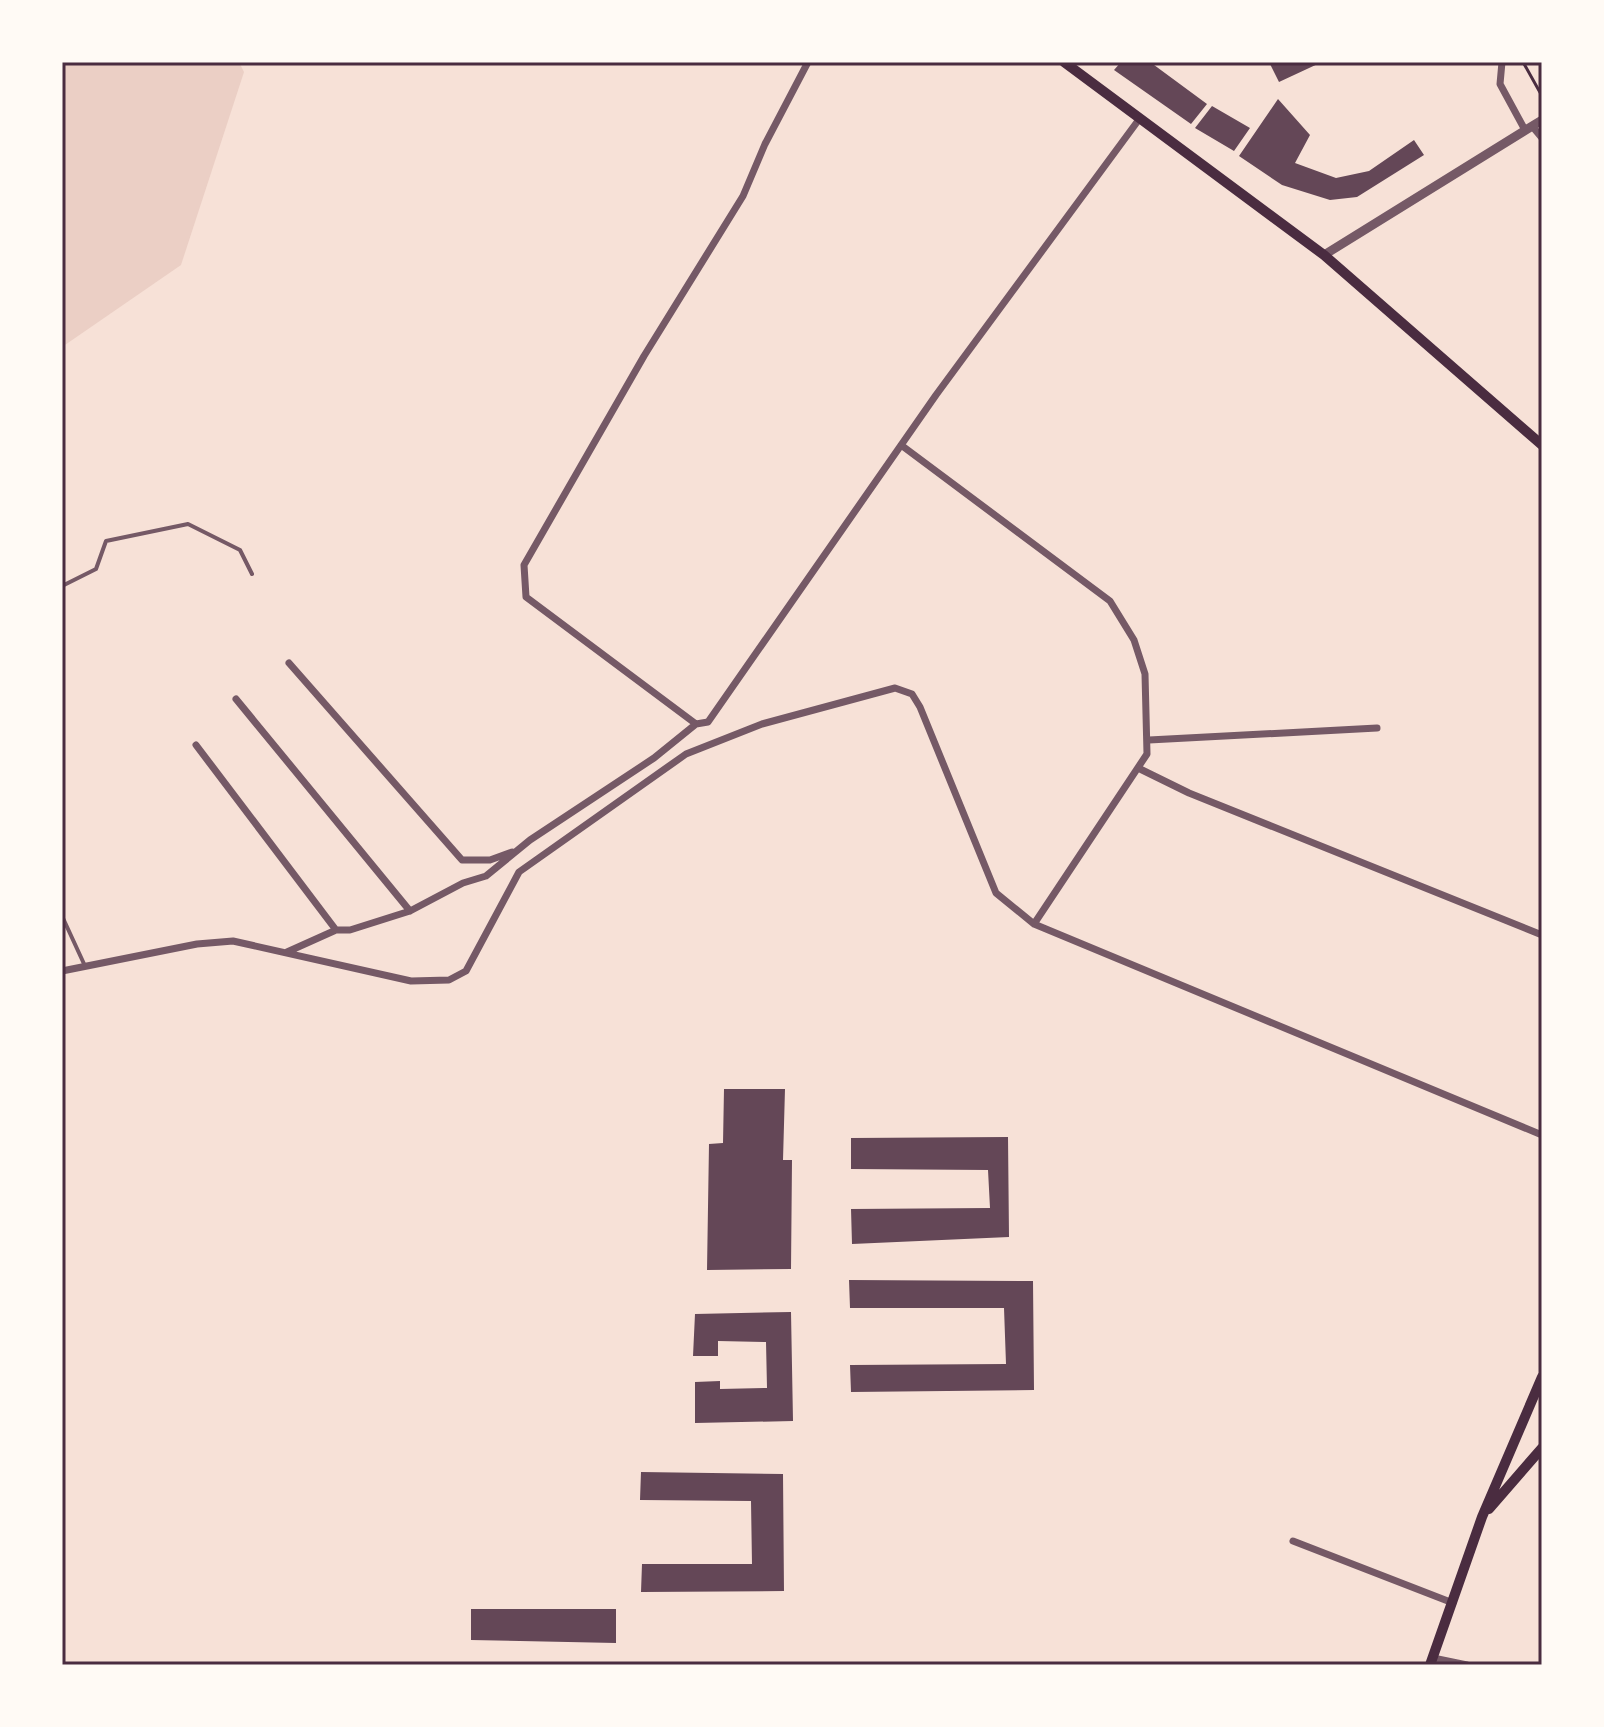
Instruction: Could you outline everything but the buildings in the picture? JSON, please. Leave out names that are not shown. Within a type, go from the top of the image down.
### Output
[{"type":"main road","points":[[1064,62],[1324,255],[1542,445]]},
{"type":"main road","points":[[1432,1661],[1482,1517],[1542,1377]]},
{"type":"main road","points":[[1482,1517],[1542,1448]]},
{"type":"street","points":[[696,724],[526,597],[524,565],[644,356],[743,196],[765,144],[808,62]]},
{"type":"street","points":[[1502,62],[1500,84],[1529,128],[1542,138]]},
{"type":"street","points":[[287,952],[336,930],[350,930],[410,911],[463,883],[486,876],[518,850],[654,758],[696,724],[708,722],[901,445],[1140,118]]},
{"type":"street","points":[[1324,255],[1542,120]]},
{"type":"street","points":[[901,445],[1110,601],[1134,640],[1145,674],[1147,754],[1034,924]]},
{"type":"street","points":[[289,663],[462,860],[490,860],[518,850]]},
{"type":"street","points":[[62,971],[197,944],[233,941],[411,981],[449,980],[466,971],[519,872],[686,754],[762,724],[895,688],[912,694],[920,707],[996,893],[1034,924],[1542,1135]]},
{"type":"street","points":[[236,699],[410,911]]},
{"type":"street","points":[[1149,740],[1377,728]]},
{"type":"street","points":[[196,745],[336,930]]},
{"type":"street","points":[[1138,768],[1189,793],[1542,935]]},
{"type":"street","points":[[1293,1541],[1453,1603]]},
{"type":"street","points":[[1432,1661],[1467,1665]]},
{"type":"lane","points":[[62,586],[96,569],[106,541],[188,524],[240,550],[252,574]]},
{"type":"lane","points":[[62,916],[85,966]]},
{"type":"path","points":[[1523,62],[1542,96]]},
{"type":"shaded area","points":[[62,62],[239,62],[244,72],[181,265],[62,347]]}]
